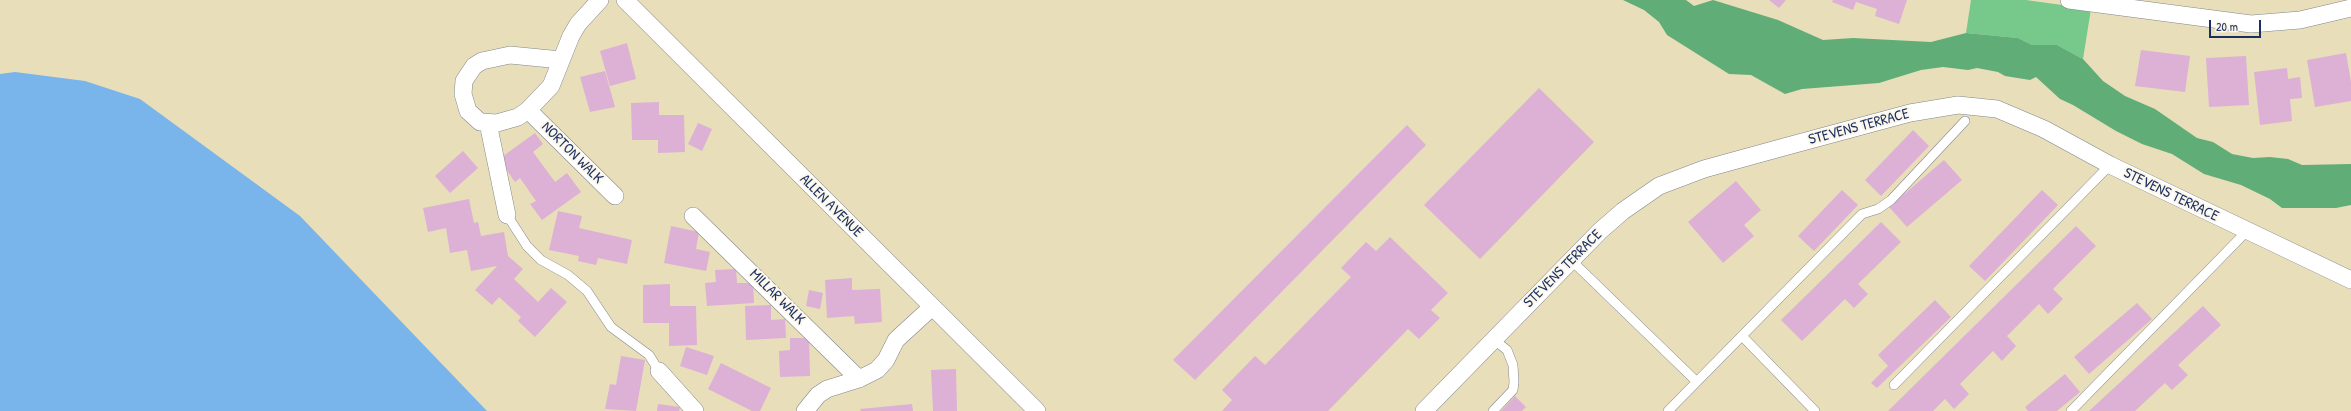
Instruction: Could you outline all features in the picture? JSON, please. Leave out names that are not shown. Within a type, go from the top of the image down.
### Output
[{"type":"street","points":[[561,60],[502,56],[482,61],[474,66],[464,81],[464,102],[473,118],[488,123],[497,123],[518,117],[528,110],[551,86],[561,60],[578,24],[600,0]]},
{"type":"street","name":"ALLEN AVENUE","points":[[625,0],[1037,411]]},
{"type":"street","points":[[2069,0],[2251,24],[2300,20],[2351,8]]},
{"type":"street","name":"STEVENS TERRACE","points":[[1424,411],[1571,260],[1623,211],[1659,186],[1679,177],[1784,147],[1924,111],[1969,104],[1997,109],[2044,129],[2110,165],[2246,232],[2351,280]]},
{"type":"street","name":"NORTON WALK","points":[[528,110],[615,196]]},
{"type":"street","points":[[488,123],[507,215]]},
{"type":"street","name":"MILLAR WALK","points":[[694,216],[859,379]]},
{"type":"street","points":[[805,411],[818,395],[827,389],[859,379],[877,370],[886,360],[896,340],[932,307]]},
{"type":"street","points":[[659,371],[694,411]]},
{"type":"lane","points":[[1668,411],[1862,214],[1878,209],[1891,200],[1965,121]]},
{"type":"lane","points":[[1894,385],[2110,165]]},
{"type":"lane","points":[[507,215],[527,246],[542,260],[568,275],[587,291],[611,327],[649,355],[659,371]]},
{"type":"lane","points":[[2071,411],[2246,232]]},
{"type":"lane","points":[[1571,260],[1696,382]]},
{"type":"lane","points":[[1742,336],[1815,411]]},
{"type":"lane","points":[[1493,339],[1507,350],[1513,365],[1514,382],[1513,390],[1493,411]]},
{"type":"green space","points":[[1623,0],[1686,0],[1694,6],[1713,0],[1778,20],[1823,40],[1853,38],[1931,42],[1966,33],[2018,38],[2032,45],[2057,45],[2083,59],[2103,81],[2125,96],[2155,109],[2197,138],[2213,142],[2232,154],[2253,158],[2270,157],[2288,159],[2302,165],[2351,164],[2351,205],[2336,208],[2282,208],[2270,199],[2241,185],[2204,174],[2172,154],[2142,144],[2116,131],[2073,105],[2060,99],[2036,77],[2030,80],[2005,76],[1998,72],[1977,68],[1968,70],[1943,67],[1921,70],[1879,83],[1802,89],[1785,94],[1751,75],[1729,74],[1667,35],[1659,22],[1644,10]]},
{"type":"green space","points":[[1971,0],[2026,0],[2091,9],[2083,59],[2057,45],[2032,45],[2018,38],[1966,33]]},
{"type":"water","points":[[15,72],[85,81],[140,99],[300,216],[487,411],[0,411],[0,74]]},
{"type":"building","points":[[1769,0],[1786,0],[1779,8]]},
{"type":"building","points":[[1833,0],[1907,0],[1899,24],[1875,16],[1877,9],[1856,2],[1853,10],[1832,2]]},
{"type":"building","points":[[627,43],[636,79],[610,86],[600,51]]},
{"type":"building","points":[[2141,50],[2190,56],[2185,92],[2135,86]]},
{"type":"building","points":[[2346,53],[2351,82],[2351,101],[2315,107],[2307,60]]},
{"type":"building","points":[[2246,56],[2249,105],[2209,107],[2206,58]]},
{"type":"building","points":[[2287,68],[2288,79],[2300,77],[2302,98],[2290,99],[2292,121],[2260,125],[2254,72]]},
{"type":"building","points":[[605,71],[615,107],[590,112],[580,77]]},
{"type":"building","points":[[1539,88],[1594,142],[1480,259],[1424,205]]},
{"type":"building","points":[[659,102],[659,115],[684,115],[685,152],[658,153],[658,140],[632,140],[631,103]]},
{"type":"building","points":[[698,123],[712,129],[702,151],[688,144]]},
{"type":"building","points":[[1407,125],[1426,145],[1195,380],[1173,360]]},
{"type":"building","points":[[1913,130],[1929,146],[1881,196],[1865,180]]},
{"type":"building","points":[[535,133],[543,144],[533,152],[555,182],[567,173],[581,192],[542,220],[530,204],[536,201],[520,178],[515,182],[499,159]]},
{"type":"building","points":[[463,151],[478,168],[450,193],[435,176]]},
{"type":"building","points":[[1944,160],[1962,180],[1907,227],[1889,207]]},
{"type":"building","points":[[1736,181],[1761,210],[1744,225],[1754,236],[1723,263],[1688,222]]},
{"type":"building","points":[[1842,190],[1858,205],[1814,251],[1798,236]]},
{"type":"building","points":[[2042,190],[2058,205],[1985,281],[1969,266]]},
{"type":"building","points":[[469,199],[474,223],[478,222],[481,236],[504,232],[508,256],[523,269],[514,279],[538,302],[551,288],[567,302],[535,337],[518,321],[521,317],[499,297],[492,305],[475,290],[497,266],[471,271],[467,250],[450,253],[446,228],[428,232],[423,208]]},
{"type":"building","points":[[558,211],[582,216],[579,228],[632,240],[627,264],[598,258],[596,265],[578,261],[579,256],[549,250]]},
{"type":"building","points":[[1881,222],[1901,242],[1858,284],[1868,294],[1854,308],[1845,299],[1802,341],[1781,320]]},
{"type":"building","points":[[671,226],[699,232],[696,249],[710,252],[706,271],[664,263]]},
{"type":"building","points":[[2076,226],[2096,246],[2053,289],[2063,299],[2048,314],[2039,304],[2007,336],[2016,346],[2002,361],[1993,351],[1960,384],[1969,394],[1954,409],[1945,399],[1933,411],[1888,411]]},
{"type":"building","points":[[1390,237],[1448,293],[1431,310],[1440,318],[1419,339],[1408,329],[1328,411],[1222,411],[1232,400],[1222,390],[1255,356],[1265,365],[1351,277],[1341,268],[1366,242],[1376,251]]},
{"type":"building","points":[[736,269],[737,283],[753,283],[754,303],[707,306],[705,283],[716,282],[715,270]]},
{"type":"building","points":[[852,278],[852,290],[880,289],[882,322],[855,324],[854,316],[827,318],[825,280]]},
{"type":"building","points":[[670,284],[670,306],[696,306],[697,345],[669,346],[669,323],[643,323],[643,285]]},
{"type":"building","points":[[809,290],[823,293],[820,309],[806,306]]},
{"type":"building","points":[[1935,300],[1951,317],[1877,388],[1871,383],[1888,366],[1878,355]]},
{"type":"building","points":[[2137,303],[2152,319],[2089,374],[2074,357]]},
{"type":"building","points":[[771,305],[771,320],[785,319],[786,338],[746,340],[745,306]]},
{"type":"building","points":[[2203,306],[2221,325],[2178,365],[2188,375],[2172,390],[2165,383],[2135,411],[2089,411]]},
{"type":"building","points":[[790,338],[809,338],[810,376],[780,377],[779,351],[790,350]]},
{"type":"building","points":[[686,347],[714,356],[707,375],[680,366]]},
{"type":"building","points":[[621,356],[645,360],[636,411],[605,409],[610,384],[616,385]]},
{"type":"building","points":[[721,363],[771,388],[760,411],[752,411],[708,389]]},
{"type":"building","points":[[956,369],[957,411],[933,411],[931,370]]},
{"type":"building","points":[[2065,374],[2080,392],[2057,411],[2028,411],[2025,407]]},
{"type":"building","points":[[1515,396],[1526,407],[1522,411],[1501,411]]},
{"type":"building","points":[[658,404],[680,407],[679,411],[657,411]]},
{"type":"building","points":[[912,404],[913,411],[861,411],[860,409]]}]
